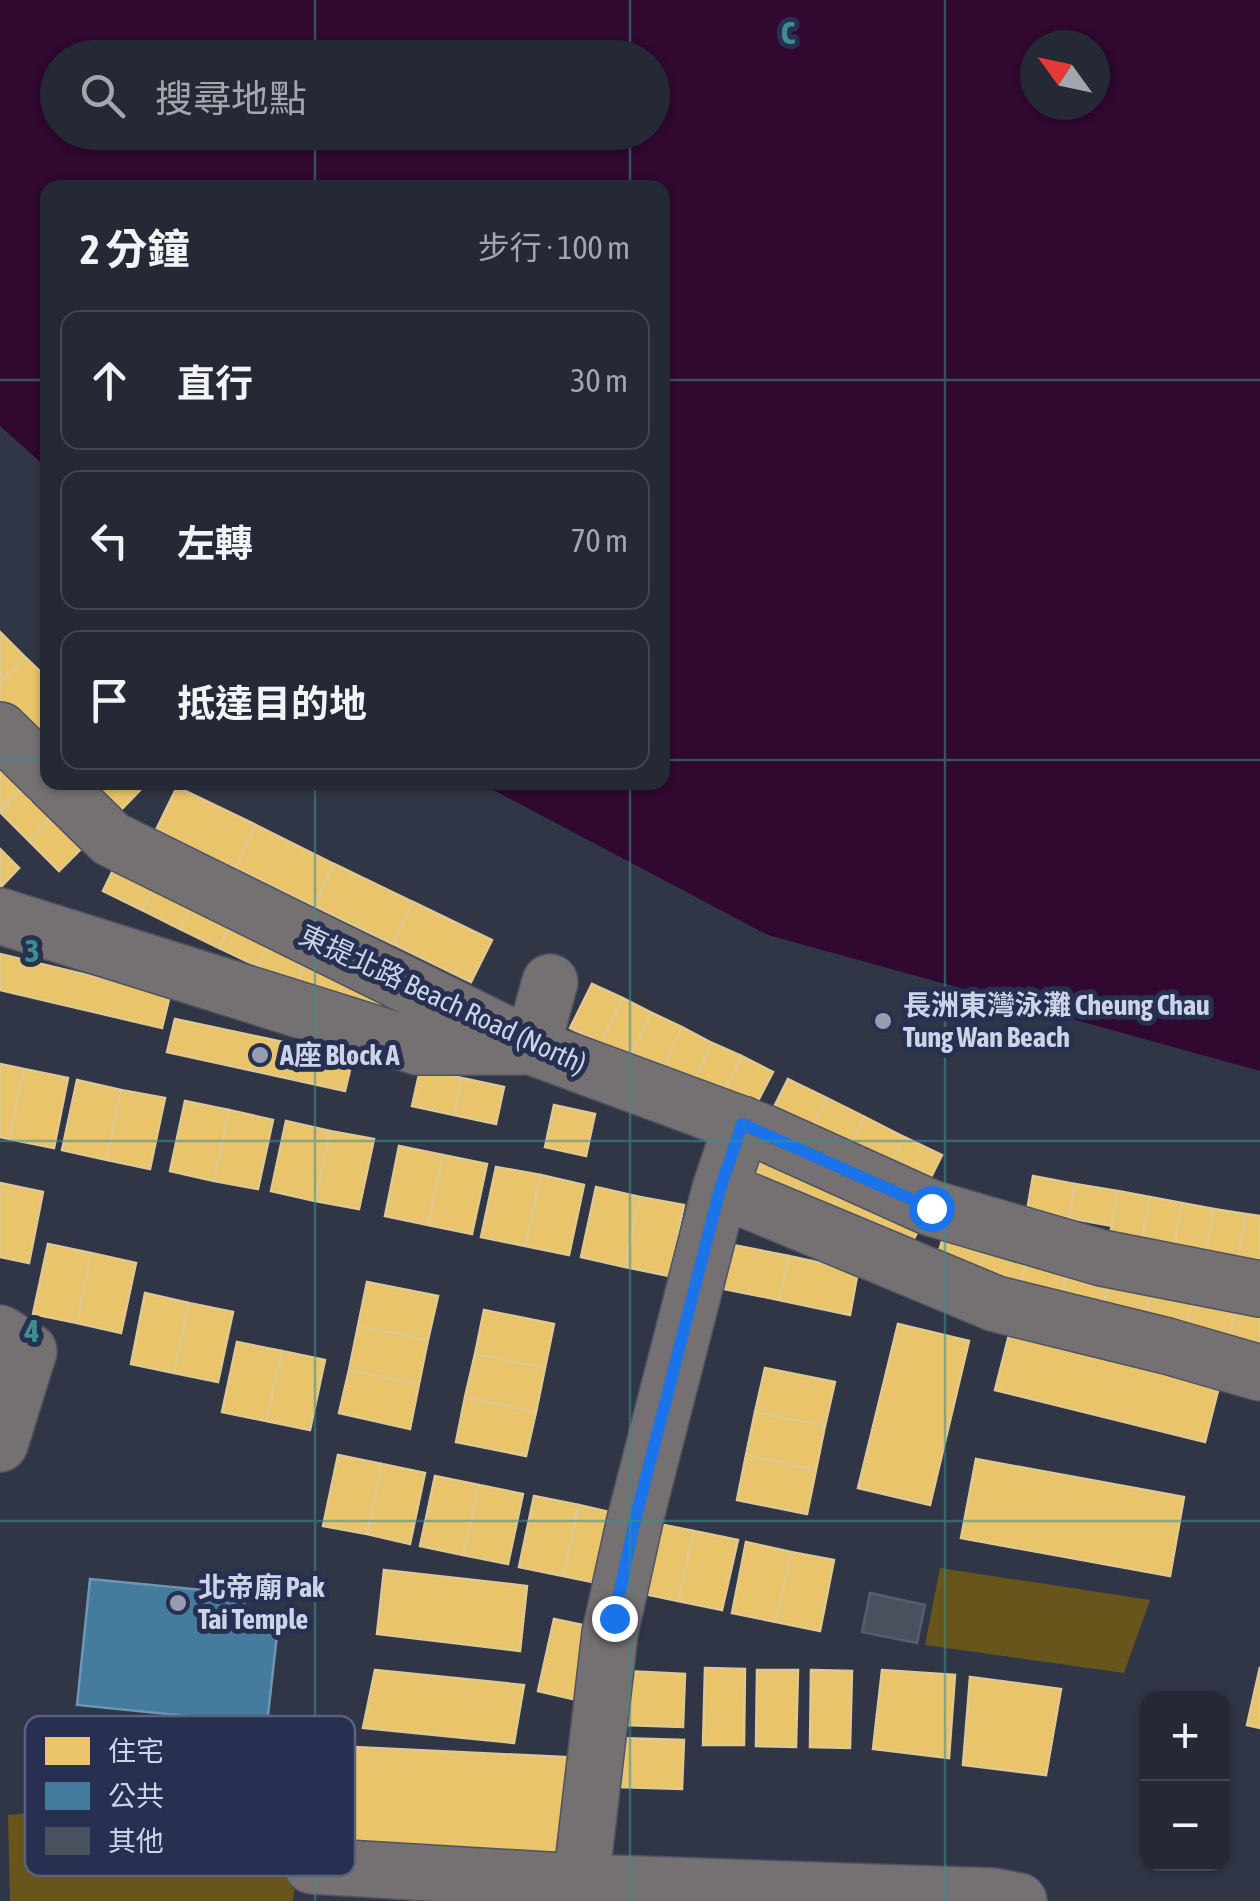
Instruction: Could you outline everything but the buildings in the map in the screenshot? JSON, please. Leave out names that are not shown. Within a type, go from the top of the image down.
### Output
[{"type":"street","points":[[0,730],[40,769]]},
{"type":"street","name":"東提北路 Beach Road (North)","points":[[61,790],[111,839],[532,1047],[742,1124],[931,1208],[1102,1258],[1260,1289]]},
{"type":"street","points":[[0,916],[418,1047],[532,1047],[550,982]]},
{"type":"street","points":[[581,1882],[610,1633],[720,1189],[742,1124]]},
{"type":"street","points":[[720,1189],[996,1304],[1260,1373]]},
{"type":"street","points":[[0,1333],[29,1350],[0,1444]]},
{"type":"street","points":[[355,1867],[522,1890],[581,1882],[993,1896],[1019,1901]]},
{"type":"shaded area","points":[[0,0],[1260,0],[1260,1071],[768,935],[493,790],[670,790],[670,180],[40,180],[40,462],[0,426]]},
{"type":"shaded area","points":[[940,1568],[1150,1600],[1124,1673],[925,1645]]},
{"type":"shaded area","points":[[25,1813],[25,1876],[296,1876],[293,1901],[10,1901],[8,1815]]},
{"type":"place","name":"長洲東灣泳灘 Cheung Chau Tung Wan Beach","points":[[883,1021]]},
{"type":"place","name":"A座 Block A","points":[[260,1055]]},
{"type":"place","name":"北帝廟 Pak Tai Temple","points":[[178,1603]]},
{"type":"route","points":[[614,1618],[635,1520],[720,1189],[742,1124],[931,1208]]}]
